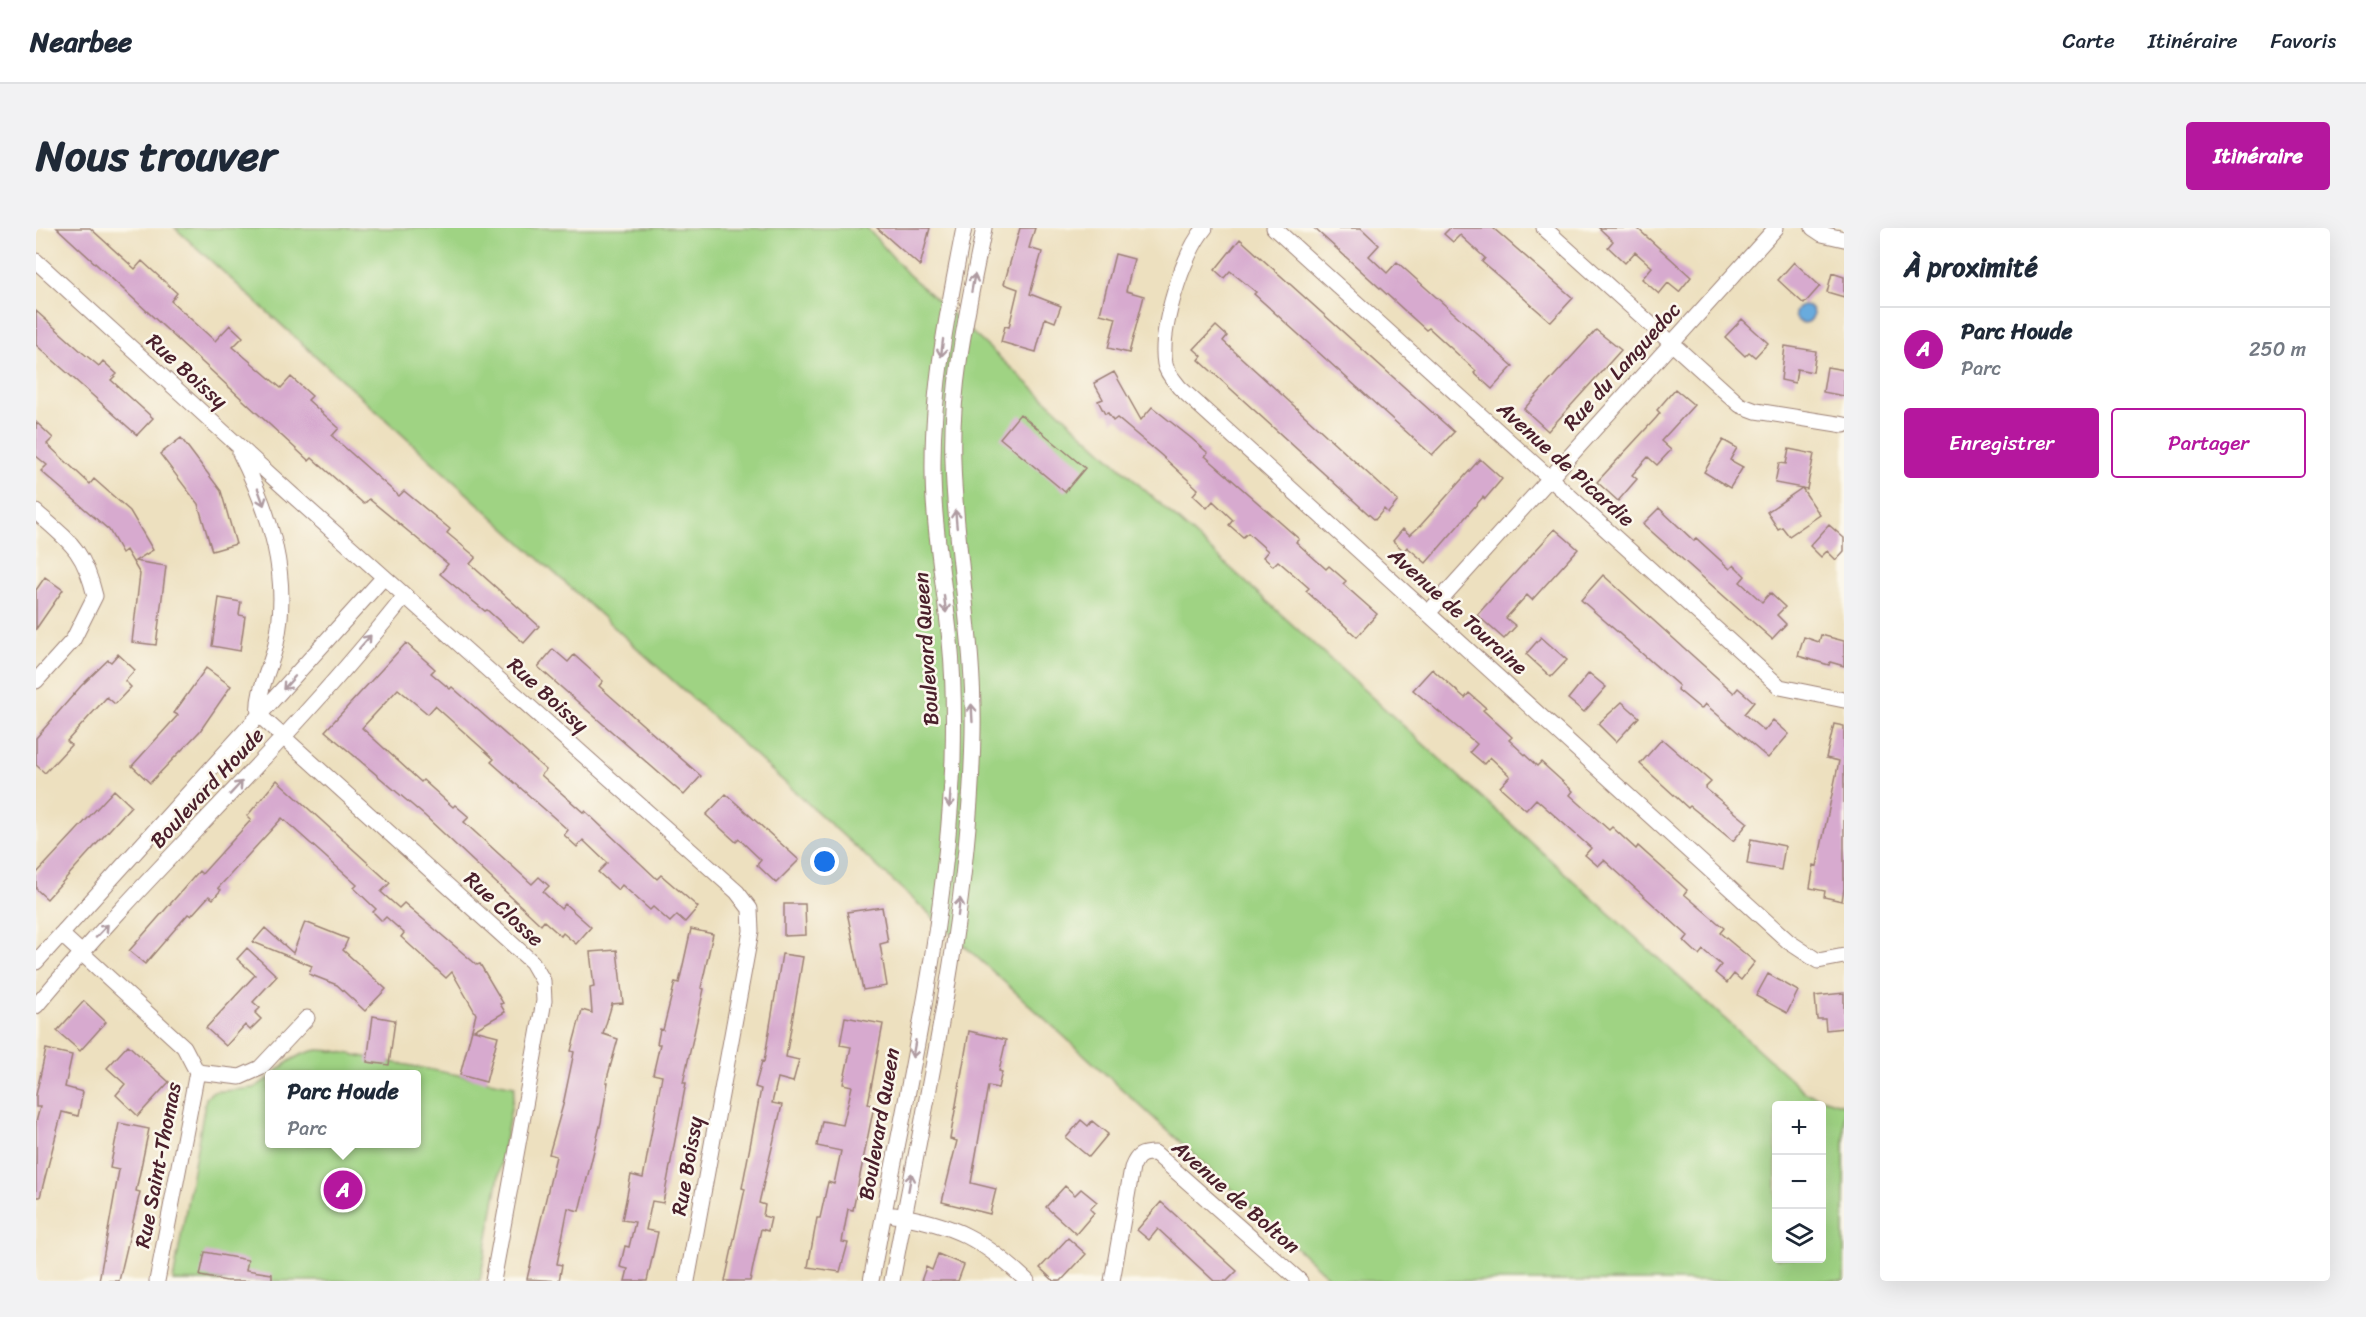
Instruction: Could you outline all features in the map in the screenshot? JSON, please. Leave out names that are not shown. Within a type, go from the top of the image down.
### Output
[{"type":"street","name":"Boulevard Queen","points":[[871,1281],[928,975],[945,859],[953,761],[950,645],[936,519],[933,462],[935,402],[946,320],[964,228]]},
{"type":"street","name":"Boulevard Queen","points":[[892,1281],[947,978],[969,820],[973,730],[967,610],[952,460],[958,374],[984,228]]},
{"type":"street","name":"Avenue de Touraine","points":[[1205,228],[1196,239],[1182,269],[1164,351],[1165,366],[1179,387],[1429,612],[1789,942],[1818,961],[1844,956]]},
{"type":"street","name":"Avenue de Picardie","points":[[1274,228],[1780,687],[1844,700]]},
{"type":"street","points":[[1544,228],[1735,402],[1745,408],[1844,425]]},
{"type":"street","name":"Rue du Languedoc","points":[[1429,612],[1776,228]]},
{"type":"street","points":[[1813,228],[1822,234],[1844,239]]},
{"type":"street","name":"Rue Boissy","points":[[36,261],[236,444],[737,892],[750,909],[751,931],[687,1281]]},
{"type":"street","points":[[946,320],[966,323]]},
{"type":"street","name":"Boulevard Houde","points":[[236,444],[257,487],[272,528],[280,570],[280,612],[276,644],[258,704],[259,715]]},
{"type":"street","points":[[36,512],[71,542],[88,567],[95,596],[73,640],[36,681]]},
{"type":"street","name":"Boulevard Houde","points":[[36,962],[384,577]]},
{"type":"street","name":"Boulevard Houde","points":[[36,1006],[82,953],[284,737],[405,596]]},
{"type":"street","name":"Rue Closse","points":[[259,715],[532,962],[543,981],[544,1001],[493,1281]]},
{"type":"street","name":"Rue Saint-Thomas","points":[[61,934],[184,1047],[197,1072],[157,1281]]},
{"type":"street","points":[[928,975],[947,978]]},
{"type":"street","points":[[197,1072],[240,1077],[260,1068],[307,1018]]},
{"type":"street","name":"Avenue de Bolton","points":[[1112,1281],[1132,1168],[1136,1158],[1142,1153],[1155,1153],[1165,1160],[1299,1281]]},
{"type":"street","points":[[884,1213],[954,1229],[978,1240],[997,1253],[1027,1281]]},
{"type":"green space","points":[[175,228],[867,228],[908,274],[1806,1093],[1844,1105],[1844,1281],[1333,1281]]},
{"type":"green space","points":[[318,1050],[335,1051],[515,1086],[480,1281],[173,1281],[206,1098],[212,1092],[254,1088],[265,1081],[265,1148],[421,1148],[421,1070],[278,1070],[305,1053]]},
{"type":"water","points":[[1804,305],[1810,308],[1813,314],[1810,320],[1804,323],[1798,320],[1795,314],[1798,308]]},
{"type":"building","points":[[57,228],[90,228],[135,269],[142,261],[177,293],[171,301],[215,341],[230,325],[243,337],[233,347],[281,388],[291,377],[312,396],[308,400],[339,428],[332,436],[399,496],[404,491],[450,529],[447,533],[476,557],[470,564],[539,626],[524,643],[487,610],[485,611],[440,574],[448,564],[369,499],[364,504],[312,458],[309,461]]},
{"type":"building","points":[[877,228],[930,228],[920,266]]},
{"type":"building","points":[[1020,228],[1035,228],[1029,248],[1042,252],[1030,294],[1061,306],[1055,322],[1045,318],[1036,352],[1001,342],[1005,326],[1009,327],[1018,289],[1004,284]]},
{"type":"building","points":[[1314,228],[1361,228],[1379,245],[1369,256],[1387,273],[1397,262],[1513,366],[1492,389],[1474,373],[1476,371],[1429,328],[1426,330]]},
{"type":"building","points":[[1450,228],[1493,228],[1573,298],[1551,322],[1482,262],[1485,258],[1460,235],[1453,242],[1444,234]]},
{"type":"building","points":[[1599,228],[1637,228],[1691,277],[1679,292],[1668,283],[1659,294],[1642,279],[1652,267],[1635,252],[1625,263],[1608,247],[1613,241]]},
{"type":"building","points":[[1240,239],[1454,432],[1432,455],[1254,294],[1256,292],[1230,271],[1224,278],[1215,270]]},
{"type":"building","points":[[1115,254],[1134,259],[1126,291],[1144,296],[1129,353],[1108,348],[1116,318],[1100,314]]},
{"type":"building","points":[[1794,262],[1820,286],[1804,304],[1778,280]]},
{"type":"building","points":[[1832,273],[1844,277],[1844,297],[1827,292]]},
{"type":"building","points":[[36,311],[99,366],[103,361],[117,374],[111,380],[153,418],[137,435],[36,345]]},
{"type":"building","points":[[1742,319],[1768,343],[1755,357],[1749,352],[1745,356],[1725,337]]},
{"type":"building","points":[[1216,326],[1227,336],[1223,341],[1398,501],[1388,513],[1384,509],[1375,520],[1199,360],[1202,356],[1194,349]]},
{"type":"building","points":[[1596,330],[1621,350],[1548,431],[1524,409]]},
{"type":"building","points":[[1785,346],[1816,351],[1813,372],[1797,369],[1795,383],[1781,380]]},
{"type":"building","points":[[1827,367],[1844,370],[1844,396],[1823,392]]},
{"type":"building","points":[[1114,372],[1141,420],[1152,407],[1191,438],[1208,453],[1205,456],[1299,539],[1296,542],[1326,569],[1329,566],[1346,581],[1343,584],[1377,614],[1357,637],[1306,591],[1309,588],[1278,561],[1273,566],[1263,557],[1268,551],[1248,533],[1243,537],[1229,525],[1233,520],[1213,501],[1207,508],[1193,495],[1198,489],[1117,418],[1113,421],[1108,413],[1105,414],[1098,401],[1103,399],[1094,383]]},
{"type":"building","points":[[1675,389],[1694,405],[1661,441],[1671,450],[1657,465],[1648,457],[1632,475],[1637,479],[1618,501],[1597,482],[1656,418],[1660,413],[1657,410]]},
{"type":"building","points":[[1020,414],[1085,468],[1065,492],[1000,438]]},
{"type":"building","points":[[36,422],[53,438],[47,444],[90,484],[94,479],[130,511],[153,550],[135,561],[166,566],[156,645],[132,642],[140,574],[126,550],[122,553],[109,530],[41,471],[47,465],[36,456]]},
{"type":"building","points":[[181,438],[221,491],[236,544],[212,551],[198,504],[160,454]]},
{"type":"building","points":[[1723,440],[1737,448],[1730,460],[1743,467],[1730,488],[1704,472]]},
{"type":"building","points":[[1789,449],[1814,454],[1807,489],[1775,483],[1779,463],[1786,464]]},
{"type":"building","points":[[1480,459],[1502,479],[1485,499],[1483,497],[1426,563],[1407,547],[1404,551],[1393,541],[1403,529],[1410,535],[1421,525]]},
{"type":"building","points":[[1802,488],[1820,515],[1789,536],[1782,527],[1778,529],[1767,512]]},
{"type":"building","points":[[1659,508],[1694,541],[1696,538],[1730,569],[1734,565],[1745,576],[1740,582],[1762,602],[1770,593],[1785,607],[1777,615],[1786,624],[1772,639],[1643,524]]},
{"type":"building","points":[[1829,525],[1844,538],[1844,551],[1836,560],[1827,551],[1821,557],[1810,546]]},
{"type":"building","points":[[1555,529],[1578,549],[1532,600],[1527,595],[1506,618],[1516,626],[1504,639],[1477,615]]},
{"type":"building","points":[[1603,575],[1734,693],[1738,688],[1754,702],[1744,714],[1764,731],[1773,720],[1789,734],[1768,758],[1705,704],[1701,709],[1677,689],[1679,686],[1581,600]]},
{"type":"building","points":[[45,577],[63,590],[36,629],[36,590]]},
{"type":"building","points":[[219,598],[241,602],[239,615],[245,616],[240,651],[212,646]]},
{"type":"building","points":[[1821,635],[1844,641],[1844,666],[1830,662],[1829,665],[1798,656],[1804,637],[1819,642]]},
{"type":"building","points":[[1541,637],[1567,660],[1551,677],[1526,654]]},
{"type":"building","points":[[406,643],[435,669],[431,673],[450,689],[452,687],[546,770],[541,775],[584,813],[585,811],[657,879],[661,875],[698,907],[685,922],[677,915],[670,922],[653,907],[650,910],[622,885],[618,890],[598,872],[607,863],[583,840],[577,847],[564,835],[568,830],[491,762],[494,759],[435,706],[428,714],[398,689],[362,728],[421,782],[423,780],[453,807],[455,805],[469,817],[464,822],[532,884],[539,877],[549,886],[543,892],[561,909],[565,904],[591,927],[576,944],[563,933],[561,936],[544,921],[541,925],[425,816],[325,731]]},
{"type":"building","points":[[553,649],[568,662],[574,655],[603,681],[599,686],[701,776],[684,795],[538,667]]},
{"type":"building","points":[[118,654],[135,670],[125,681],[131,687],[115,704],[107,697],[67,741],[71,745],[45,773],[36,765],[36,738],[81,686],[108,660],[111,662]]},
{"type":"building","points":[[206,668],[231,686],[200,731],[150,783],[132,766],[178,715],[174,713]]},
{"type":"building","points":[[1432,669],[1465,698],[1469,693],[1486,708],[1483,710],[1512,737],[1509,740],[1537,766],[1541,762],[1573,791],[1570,795],[1609,830],[1612,827],[1636,849],[1638,846],[1687,890],[1684,894],[1724,928],[1720,933],[1755,962],[1741,980],[1734,974],[1727,983],[1715,973],[1721,965],[1703,950],[1699,955],[1684,941],[1688,936],[1604,860],[1598,866],[1585,855],[1591,848],[1536,799],[1526,810],[1500,787],[1510,776],[1490,757],[1484,764],[1470,752],[1477,744],[1413,690]]},
{"type":"building","points":[[1589,673],[1606,687],[1584,712],[1568,699]]},
{"type":"building","points":[[1622,702],[1639,717],[1616,742],[1598,724]]},
{"type":"building","points":[[1834,724],[1844,726],[1844,888],[1842,901],[1824,897],[1825,891],[1810,888],[1814,865],[1817,866],[1839,761],[1826,758]]},
{"type":"building","points":[[1662,739],[1711,782],[1705,788],[1748,823],[1733,841],[1690,806],[1688,808],[1640,764]]},
{"type":"building","points":[[277,780],[390,883],[381,892],[399,908],[404,903],[477,965],[480,964],[503,1003],[500,1004],[505,1012],[474,1030],[498,1036],[486,1082],[460,1075],[476,1014],[452,972],[446,978],[401,937],[404,933],[386,917],[382,921],[373,912],[376,909],[354,888],[357,885],[282,818],[218,888],[221,890],[213,899],[209,896],[191,916],[188,914],[145,964],[129,951],[199,871],[202,874],[251,820],[247,816]]},
{"type":"building","points":[[114,790],[131,806],[47,899],[36,889],[36,874]]},
{"type":"building","points":[[726,794],[799,860],[776,883],[757,865],[761,860],[739,839],[736,842],[706,815]]},
{"type":"building","points":[[1751,839],[1785,846],[1781,870],[1747,864]]},
{"type":"building","points":[[784,904],[805,904],[806,935],[784,936]]},
{"type":"building","points":[[882,907],[888,942],[880,944],[887,986],[863,990],[847,912]]},
{"type":"building","points":[[305,922],[348,939],[343,950],[386,989],[365,1011],[337,985],[309,974],[312,966],[253,942],[265,928],[293,953]]},
{"type":"building","points":[[691,929],[713,934],[701,988],[704,989],[683,1083],[686,1083],[663,1203],[652,1201],[646,1230],[658,1232],[647,1281],[625,1281],[628,1269],[620,1267],[625,1246],[629,1247],[635,1222],[622,1220],[631,1175],[643,1178],[662,1076],[653,1074],[660,1044],[657,1044],[660,1029],[663,1030],[675,982],[679,983]]},
{"type":"building","points":[[247,948],[277,976],[253,1002],[260,1008],[255,1013],[261,1019],[250,1030],[245,1025],[226,1046],[206,1028],[255,975],[237,959]]},
{"type":"building","points":[[617,950],[623,1003],[612,1004],[603,1034],[618,1039],[606,1082],[608,1082],[601,1122],[579,1211],[568,1208],[557,1264],[562,1265],[559,1281],[527,1279],[556,1156],[549,1154],[563,1105],[574,1052],[571,1051],[582,1010],[592,1013],[590,988],[594,987],[590,952]]},
{"type":"building","points":[[782,954],[803,957],[786,1057],[799,1060],[793,1082],[778,1078],[772,1103],[782,1105],[759,1203],[765,1205],[763,1216],[771,1218],[768,1231],[761,1229],[750,1281],[725,1281],[745,1189],[742,1188],[761,1089],[755,1087],[762,1061],[764,1062]]},
{"type":"building","points":[[1768,974],[1798,991],[1787,1013],[1756,996]]},
{"type":"building","points":[[1844,993],[1844,1028],[1826,1030],[1825,1019],[1817,1019],[1815,996]]},
{"type":"building","points":[[84,1001],[106,1022],[80,1051],[57,1031]]},
{"type":"building","points":[[373,1016],[395,1020],[389,1065],[367,1062]]},
{"type":"building","points":[[845,1017],[883,1024],[868,1104],[874,1106],[853,1210],[848,1209],[842,1242],[848,1243],[840,1272],[808,1267],[817,1218],[820,1218],[828,1182],[834,1184],[841,1151],[817,1146],[822,1121],[843,1125],[852,1086],[843,1084],[851,1047],[840,1045]]},
{"type":"building","points":[[969,1031],[1006,1040],[999,1071],[1002,1072],[998,1088],[988,1086],[971,1183],[996,1189],[990,1214],[942,1202],[957,1141],[950,1139]]},
{"type":"building","points":[[128,1045],[169,1082],[138,1116],[116,1095],[125,1084],[107,1068]]},
{"type":"building","points":[[46,1049],[72,1055],[65,1087],[83,1092],[78,1116],[62,1112],[40,1197],[36,1197],[36,1122],[40,1107],[36,1107],[36,1095]]},
{"type":"building","points":[[1081,1120],[1088,1126],[1092,1121],[1108,1134],[1089,1157],[1066,1138]]},
{"type":"building","points":[[119,1123],[149,1129],[136,1191],[140,1192],[119,1281],[99,1281],[119,1170],[110,1168]]},
{"type":"building","points":[[1065,1186],[1075,1195],[1081,1189],[1097,1202],[1090,1209],[1094,1213],[1076,1234],[1046,1207]]},
{"type":"building","points":[[1161,1202],[1237,1271],[1227,1281],[1214,1281],[1158,1229],[1149,1240],[1137,1230]]},
{"type":"building","points":[[1068,1238],[1086,1254],[1061,1281],[1054,1281],[1040,1268]]},
{"type":"building","points":[[205,1252],[248,1260],[246,1270],[272,1274],[272,1281],[227,1281],[200,1276]]},
{"type":"building","points":[[938,1254],[964,1265],[958,1281],[921,1281],[926,1267],[932,1270]]},
{"type":"place","name":"Parc Houde","points":[[343,1190]]}]
